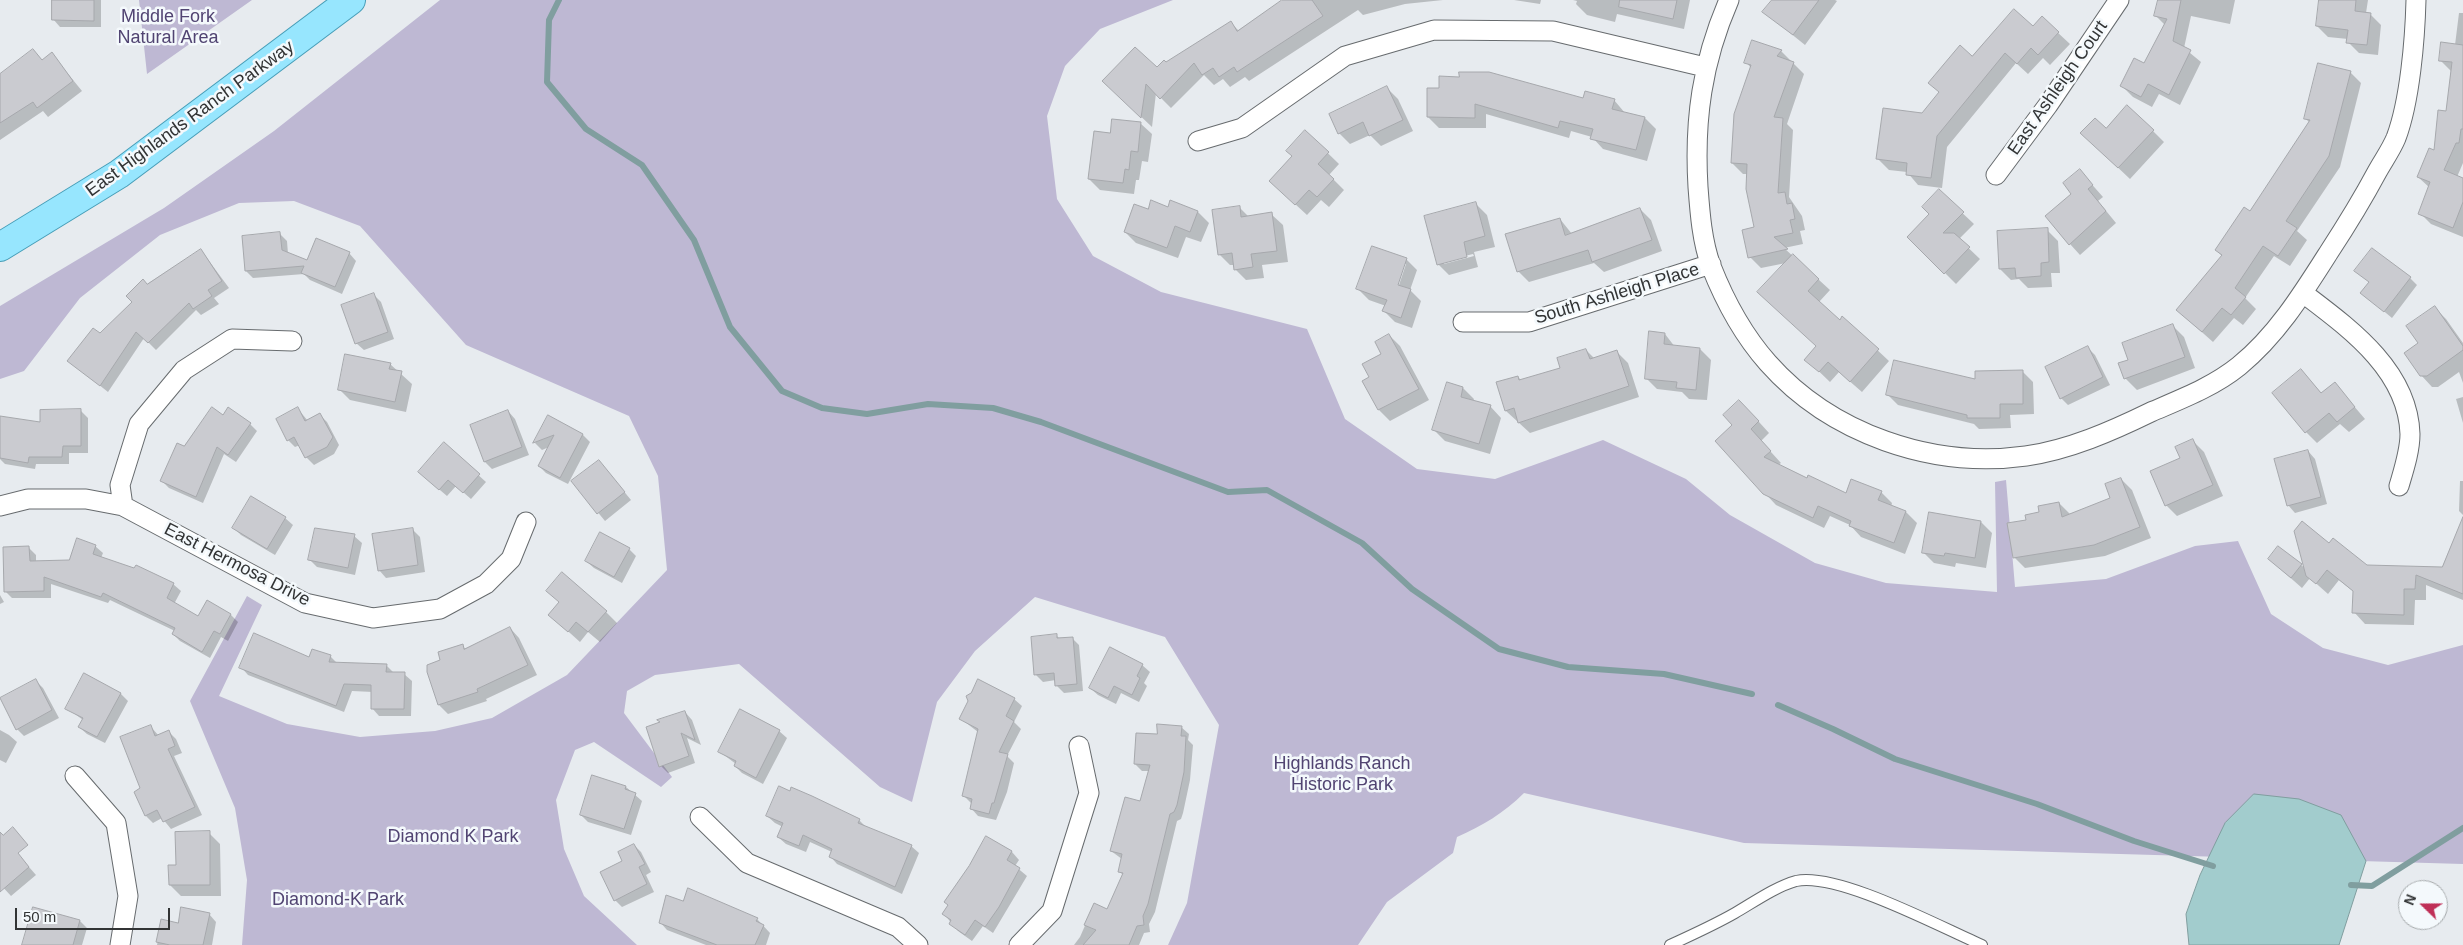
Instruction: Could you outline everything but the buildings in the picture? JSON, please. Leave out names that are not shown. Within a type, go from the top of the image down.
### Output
[{"type":"main road","name":"East Highlands Ranch Parkway","points":[[0,247],[119,174],[351,0]]},
{"type":"street","points":[[1729,0],[1704,67],[1697,126],[1696,160],[1701,224],[1711,264],[1737,318],[1752,343],[1769,365],[1810,401],[1833,416],[1885,442],[1914,450],[1973,458],[2029,455],[2089,438],[2210,385],[2237,367],[2262,345],[2303,293],[2353,214],[2396,138],[2404,107],[2410,70],[2416,0]]},
{"type":"street","name":"East Ashleigh Court","points":[[1996,175],[2048,105],[2119,0]]},
{"type":"street","points":[[1198,141],[1242,128],[1345,56],[1434,30],[1553,31],[1704,67]]},
{"type":"street","name":"South Ashleigh Place","points":[[1463,322],[1529,322],[1711,264]]},
{"type":"street","points":[[2303,293],[2339,320],[2377,356],[2393,381],[2405,406],[2410,434],[2405,463],[2398,486]]},
{"type":"street","points":[[124,506],[120,485],[139,424],[184,370],[232,339],[292,341]]},
{"type":"street","name":"East Hermosa Drive","points":[[0,506],[28,499],[86,499],[124,506],[305,603],[373,618],[440,609],[486,584],[511,559],[526,522]]},
{"type":"street","points":[[1019,945],[1052,911],[1089,793],[1079,746]]},
{"type":"street","points":[[75,776],[116,823],[128,896],[120,945]]},
{"type":"street","points":[[700,817],[747,863],[898,927],[918,945]]},
{"type":"lane","points":[[1670,945],[1711,926],[1775,890],[1795,882],[1810,879],[1847,886],[1982,945]]},
{"type":"green space","name":"Middle Fork Natural Area","points":[[139,0],[252,0],[147,74]]},
{"type":"green space","points":[[440,0],[1173,0],[1100,29],[1065,66],[1047,116],[1057,199],[1093,256],[1161,292],[1307,329],[1345,419],[1417,469],[1495,479],[1603,440],[1686,479],[1730,515],[1815,563],[1886,583],[1997,592],[1995,482],[2006,480],[2015,587],[2106,579],[2195,546],[2238,541],[2271,614],[2323,648],[2388,665],[2463,645],[2463,864],[1744,843],[1524,793],[1509,807],[1457,837],[1453,853],[1387,902],[1358,945],[1168,945],[1187,903],[1219,725],[1165,637],[1035,597],[975,651],[937,702],[912,802],[880,787],[739,664],[655,675],[627,691],[624,713],[672,777],[661,787],[594,742],[575,750],[556,800],[564,849],[584,896],[637,945],[242,945],[247,880],[235,808],[190,701],[247,596],[262,605],[219,696],[287,724],[360,737],[435,731],[492,718],[567,675],[667,570],[658,476],[629,416],[466,345],[360,226],[294,201],[239,203],[160,235],[80,298],[24,371],[0,379],[0,306],[164,208],[274,131]]},
{"type":"water","points":[[2254,794],[2299,799],[2341,815],[2366,861],[2339,945],[2189,945],[2186,914],[2200,875],[2225,823]]},
{"type":"waterway","points":[[559,0],[549,20],[547,82],[586,129],[642,165],[694,240],[730,327],[782,391],[822,408],[867,414],[928,404],[993,408],[1041,422],[1228,492],[1267,490],[1362,543],[1412,589],[1499,649],[1568,667],[1664,674],[1752,694]]},
{"type":"waterway","points":[[1778,705],[1895,759],[2037,804],[2134,841],[2213,866]]},
{"type":"waterway","points":[[2351,885],[2372,886],[2463,828]]},
{"type":"park label","name":"Highlands Ranch Historic Park","points":[[1342,774]]},
{"type":"park label","name":"Diamond K Park","points":[[453,837]]},
{"type":"park label","name":"Diamond-K Park","points":[[338,900]]}]
